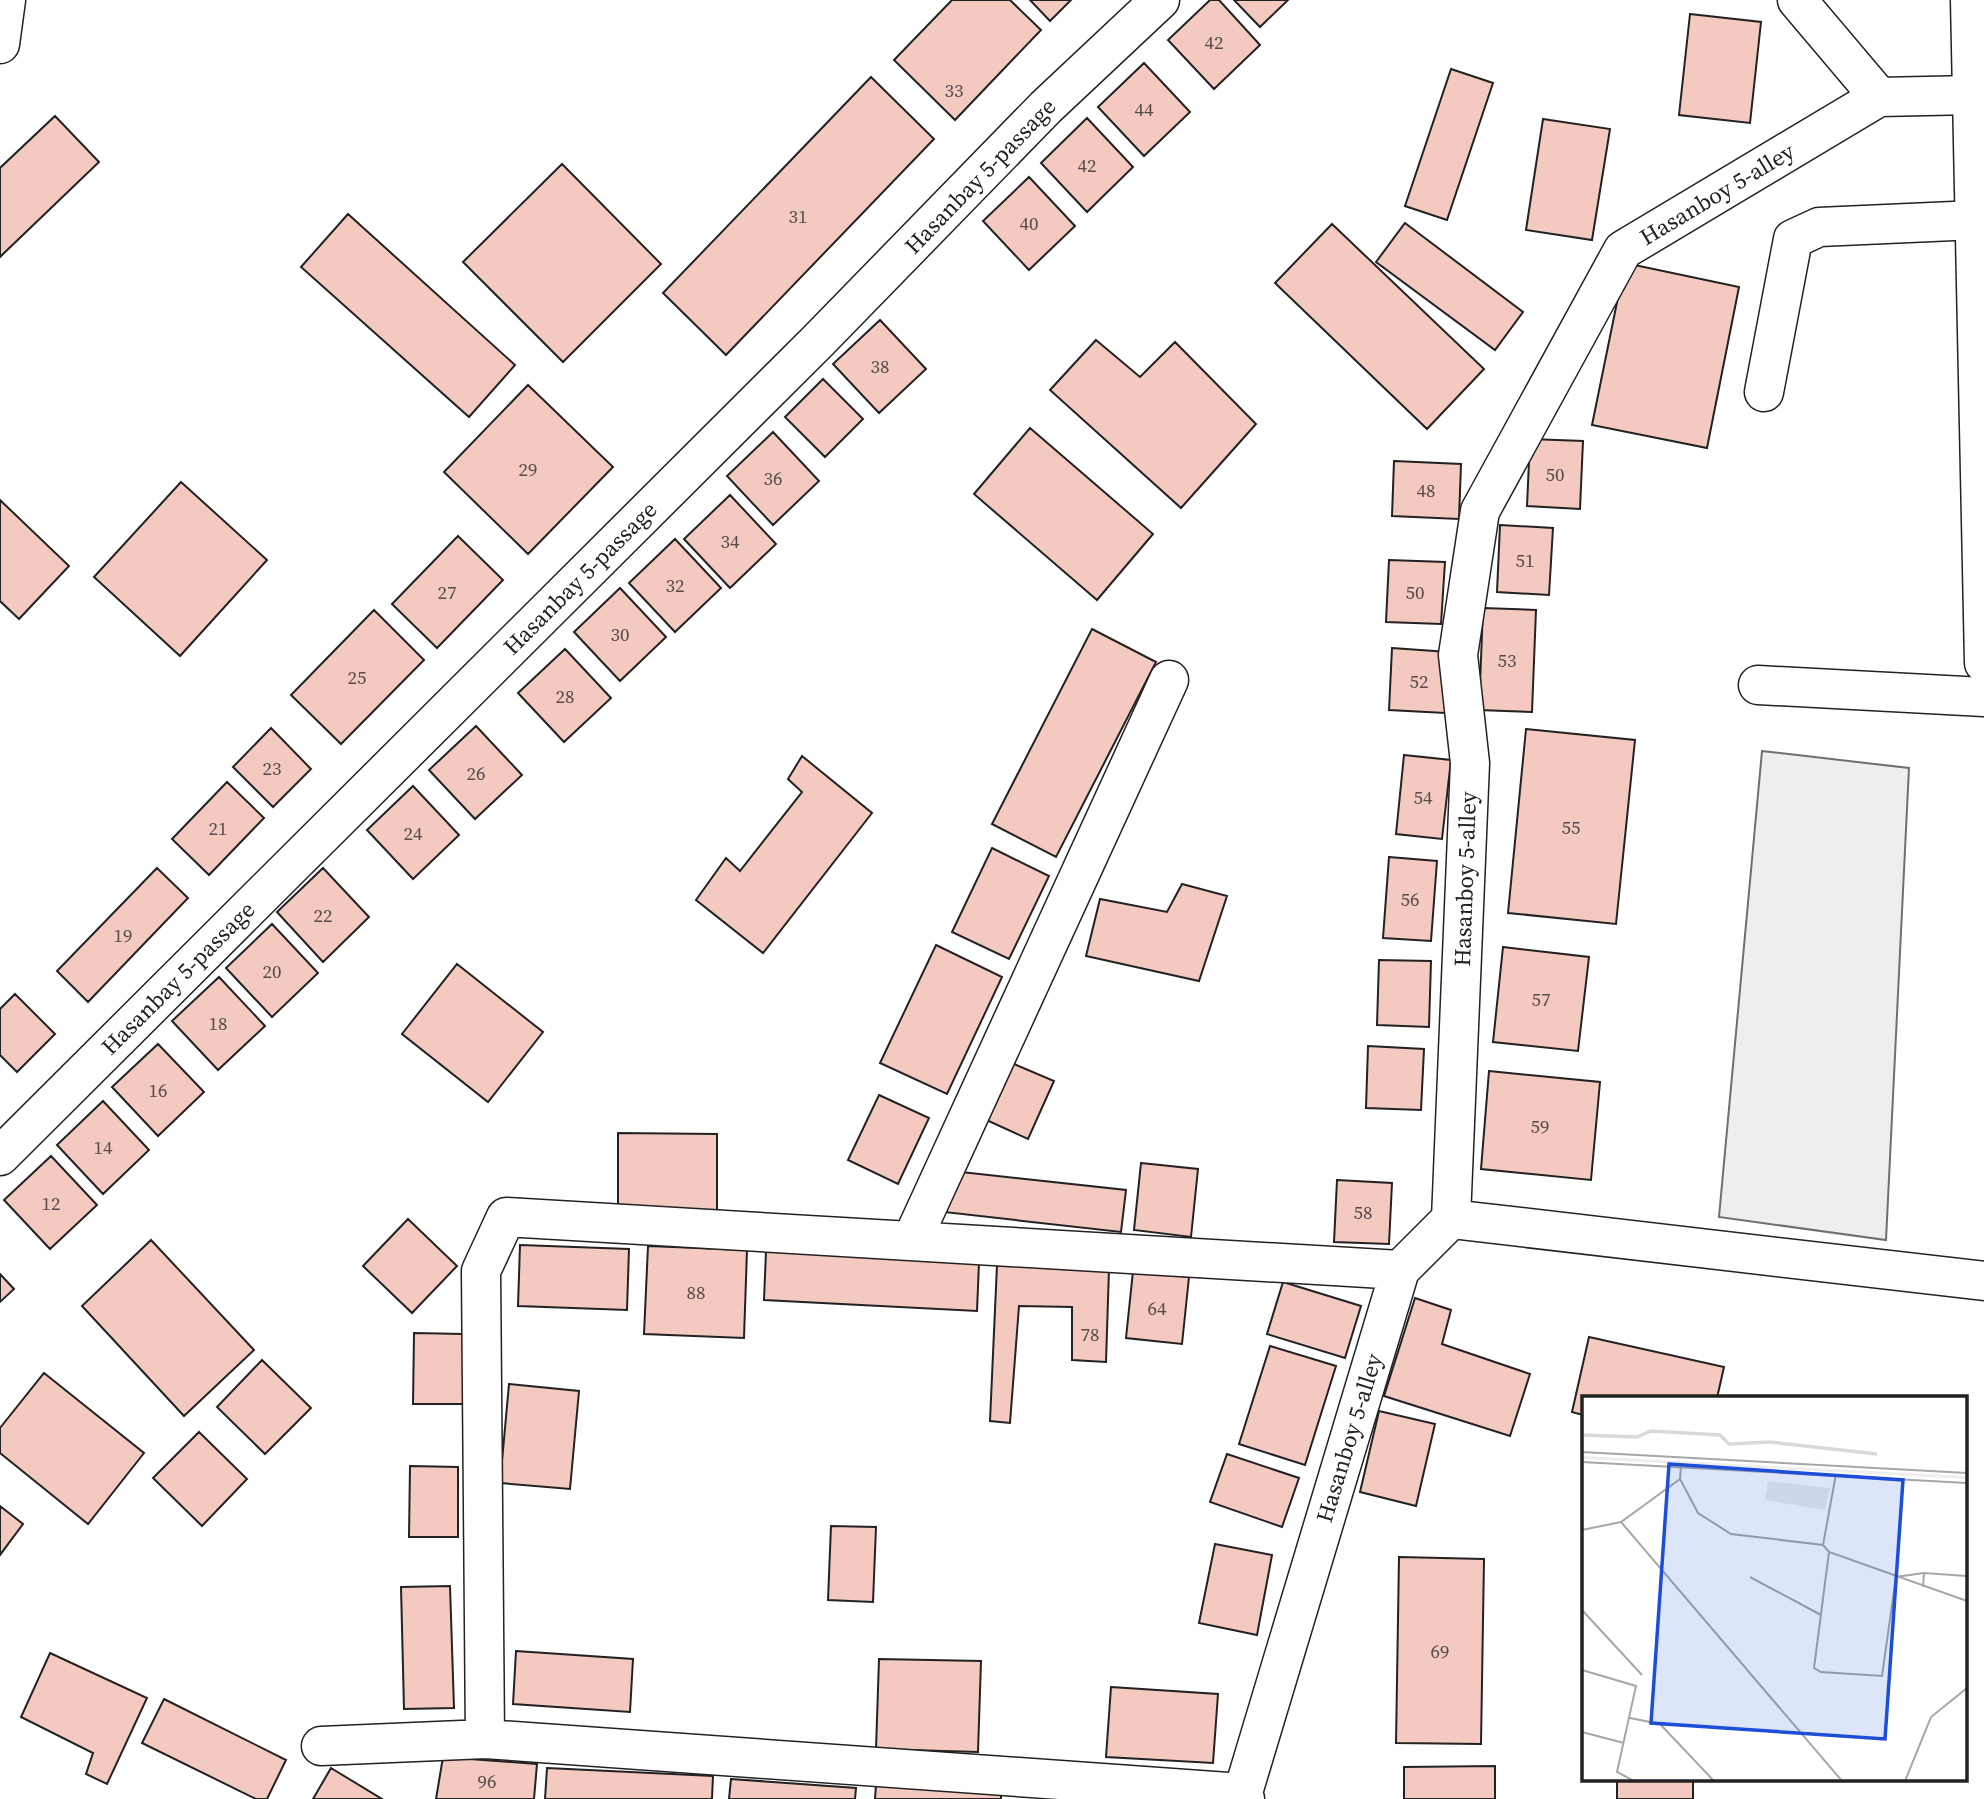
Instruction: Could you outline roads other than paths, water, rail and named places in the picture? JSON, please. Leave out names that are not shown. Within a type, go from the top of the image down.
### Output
[{"type":"main road","points":[[0,44],[6,0]]},
{"type":"main road","name":"Hasanbay 5-passage","points":[[0,1156],[818,341],[1046,107],[1160,0]]},
{"type":"main road","points":[[1797,0],[1878,97],[1973,95]]},
{"type":"main road","points":[[1970,0],[1984,663]]},
{"type":"main road","name":"Hasanboy 5-alley","points":[[1243,1797],[1400,1270],[1451,1219],[1471,763],[1458,655],[1480,511],[1623,250],[1878,97]]},
{"type":"main road","points":[[1764,392],[1793,239],[1819,227],[1976,219]]},
{"type":"main road","points":[[912,1240],[1169,680]]},
{"type":"main road","points":[[1758,685],[1984,697]]},
{"type":"main road","points":[[485,1740],[481,1271],[506,1217],[1400,1270]]},
{"type":"main road","points":[[1451,1219],[1984,1280]]},
{"type":"main road","points":[[321,1746],[485,1740],[1243,1797]]}]
